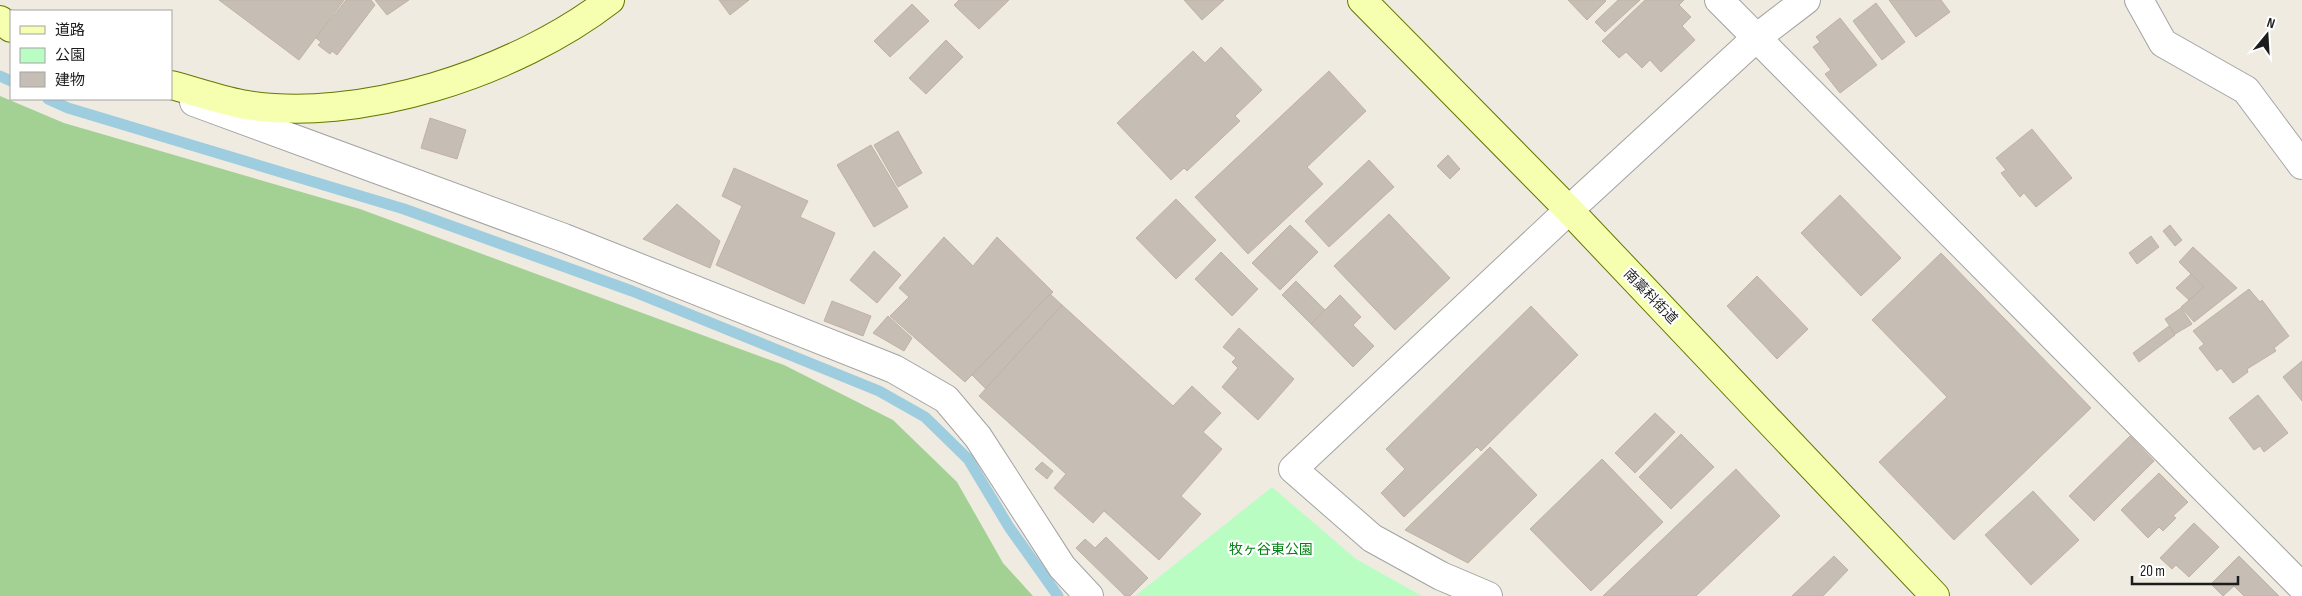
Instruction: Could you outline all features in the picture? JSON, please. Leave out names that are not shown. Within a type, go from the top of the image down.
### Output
[{"type":"main road","points":[[172,85],[242,104],[330,107],[377,100],[427,89],[476,73],[539,46],[610,0]]},
{"type":"main road","name":"南藁科街道","points":[[1362,0],[1569,210],[1936,596]]},
{"type":"street","points":[[1719,0],[1755,39],[2302,587]]},
{"type":"street","points":[[1737,0],[1755,39]]},
{"type":"street","points":[[1488,596],[1440,576],[1372,538],[1293,469],[1569,210],[1755,39],[1806,0]]},
{"type":"street","points":[[2139,0],[2163,43],[2246,90],[2302,165]]},
{"type":"street","points":[[172,94],[564,238],[894,369],[946,399],[978,437],[1062,567],[1089,596]]},
{"type":"green space","points":[[0,96],[64,123],[360,209],[784,365],[893,420],[957,482],[1003,563],[1033,596],[0,596]]},
{"type":"green space","name":"牧ヶ谷東公園","points":[[1272,487],[1356,559],[1422,596],[1135,596]]},
{"type":"building","points":[[219,0],[344,0],[299,60]]},
{"type":"building","points":[[346,0],[371,0],[375,5],[337,55],[332,51],[330,54],[318,45],[321,42],[316,38]]},
{"type":"building","points":[[375,0],[409,0],[387,15]]},
{"type":"building","points":[[719,0],[749,0],[730,15]]},
{"type":"building","points":[[959,0],[1009,0],[979,29],[954,5]]},
{"type":"building","points":[[1184,0],[1224,0],[1202,20]]},
{"type":"building","points":[[1568,0],[1605,0],[1606,1],[1587,20]]},
{"type":"building","points":[[1618,0],[1640,0],[1605,32],[1595,22]]},
{"type":"building","points":[[1645,0],[1684,0],[1679,5],[1691,17],[1682,26],[1695,40],[1661,72],[1650,60],[1642,68],[1626,52],[1619,58],[1602,41]]},
{"type":"building","points":[[1889,0],[1941,0],[1950,12],[1916,37]]},
{"type":"building","points":[[1876,3],[1905,42],[1882,60],[1853,21]]},
{"type":"building","points":[[912,4],[929,21],[890,57],[874,41]]},
{"type":"building","points":[[1840,18],[1877,65],[1840,93],[1825,74],[1831,70],[1813,47],[1820,42],[1816,37]]},
{"type":"building","points":[[946,40],[963,57],[926,94],[909,78]]},
{"type":"building","points":[[1221,47],[1262,90],[1235,116],[1240,121],[1187,171],[1184,168],[1171,180],[1117,123],[1193,51],[1205,63]]},
{"type":"building","points":[[1329,71],[1366,111],[1307,167],[1323,184],[1248,254],[1195,197]]},
{"type":"building","points":[[430,118],[466,130],[457,159],[421,148]]},
{"type":"building","points":[[2032,129],[2072,178],[2036,207],[2024,193],[2020,197],[2001,173],[2006,170],[1996,158]]},
{"type":"building","points":[[898,131],[922,173],[898,187],[874,145]]},
{"type":"building","points":[[871,145],[908,207],[874,227],[837,165]]},
{"type":"building","points":[[1448,155],[1460,169],[1450,179],[1437,166]]},
{"type":"building","points":[[1369,160],[1394,187],[1329,247],[1305,221]]},
{"type":"building","points":[[734,168],[808,201],[800,217],[835,233],[804,304],[716,265],[742,206],[722,196]]},
{"type":"building","points":[[1840,195],[1901,258],[1861,296],[1801,233]]},
{"type":"building","points":[[1176,199],[1216,240],[1176,279],[1136,238]]},
{"type":"building","points":[[677,204],[720,241],[710,268],[643,239]]},
{"type":"building","points":[[1389,214],[1450,278],[1395,330],[1334,266]]},
{"type":"building","points":[[1290,225],[1318,252],[1280,290],[1252,263]]},
{"type":"building","points":[[2170,225],[2182,240],[2175,246],[2163,231]]},
{"type":"building","points":[[2151,236],[2159,247],[2137,264],[2129,253]]},
{"type":"building","points":[[944,237],[973,266],[997,237],[1053,292],[965,382],[890,316],[909,297],[899,288]]},
{"type":"building","points":[[2193,247],[2237,288],[2194,322],[2181,307],[2204,287],[2179,262]]},
{"type":"building","points":[[874,251],[901,275],[877,303],[850,280]]},
{"type":"building","points":[[1221,252],[1258,289],[1232,316],[1195,279]]},
{"type":"building","points":[[1941,253],[2091,408],[1954,540],[1879,462],[1947,397],[1872,320]]},
{"type":"building","points":[[2191,274],[2204,287],[2189,300],[2176,288]]},
{"type":"building","points":[[1757,276],[1808,329],[1777,359],[1727,306]]},
{"type":"building","points":[[1296,281],[1325,310],[1311,324],[1282,295]]},
{"type":"building","points":[[2249,289],[2260,302],[2262,300],[2289,336],[2274,348],[2276,351],[2247,369],[2248,372],[2233,383],[2221,368],[2217,371],[2199,348],[2204,344],[2193,331]]},
{"type":"building","points":[[1050,294],[1062,305],[986,389],[972,375]]},
{"type":"building","points":[[1340,295],[1361,317],[1353,325],[1374,346],[1353,367],[1311,324]]},
{"type":"building","points":[[832,301],[871,316],[863,336],[824,321]]},
{"type":"building","points":[[1062,305],[1173,406],[1192,386],[1221,413],[1203,432],[1222,449],[1181,496],[1201,514],[1159,560],[1104,511],[1093,523],[1054,488],[1066,474],[979,396]]},
{"type":"building","points":[[1531,306],[1578,355],[1481,451],[1477,447],[1404,517],[1381,493],[1405,469],[1386,449]]},
{"type":"building","points":[[2181,308],[2192,324],[2175,334],[2165,319]]},
{"type":"building","points":[[888,316],[912,338],[904,351],[873,333]]},
{"type":"building","points":[[2169,326],[2175,335],[2139,362],[2133,353]]},
{"type":"building","points":[[1239,328],[1294,379],[1258,420],[1222,387],[1238,368],[1232,362],[1236,358],[1223,347]]},
{"type":"building","points":[[2302,361],[2302,401],[2283,377]]},
{"type":"building","points":[[2258,395],[2288,433],[2264,452],[2260,446],[2254,450],[2229,418]]},
{"type":"building","points":[[1655,413],[1675,432],[1635,473],[1615,453]]},
{"type":"building","points":[[1681,434],[1714,467],[1671,509],[1639,477]]},
{"type":"building","points":[[2130,436],[2154,461],[2094,521],[2069,496]]},
{"type":"building","points":[[1490,447],[1537,495],[1468,563],[1405,530]]},
{"type":"building","points":[[1602,459],[1663,522],[1591,591],[1530,529]]},
{"type":"building","points":[[1042,462],[1053,471],[1047,479],[1035,469]]},
{"type":"building","points":[[1736,469],[1780,516],[1696,596],[1603,596]]},
{"type":"building","points":[[2159,473],[2188,502],[2173,516],[2176,518],[2163,531],[2159,527],[2148,538],[2121,510]]},
{"type":"building","points":[[2033,491],[2079,540],[2031,585],[1985,535]]},
{"type":"building","points":[[2194,523],[2219,547],[2189,577],[2176,565],[2172,569],[2160,558]]},
{"type":"building","points":[[1106,537],[1148,578],[1130,596],[1125,596],[1076,548],[1085,539],[1095,548]]},
{"type":"building","points":[[1834,556],[1848,570],[1823,596],[1792,596]]},
{"type":"building","points":[[2239,556],[2279,596],[2244,596],[2234,586],[2223,596],[2211,584]]},
{"type":"waterway","points":[[0,76],[10,81]]},
{"type":"waterway","points":[[50,100],[68,108],[404,209],[632,291],[879,391],[925,417],[968,459],[1009,527],[1058,596]]}]
